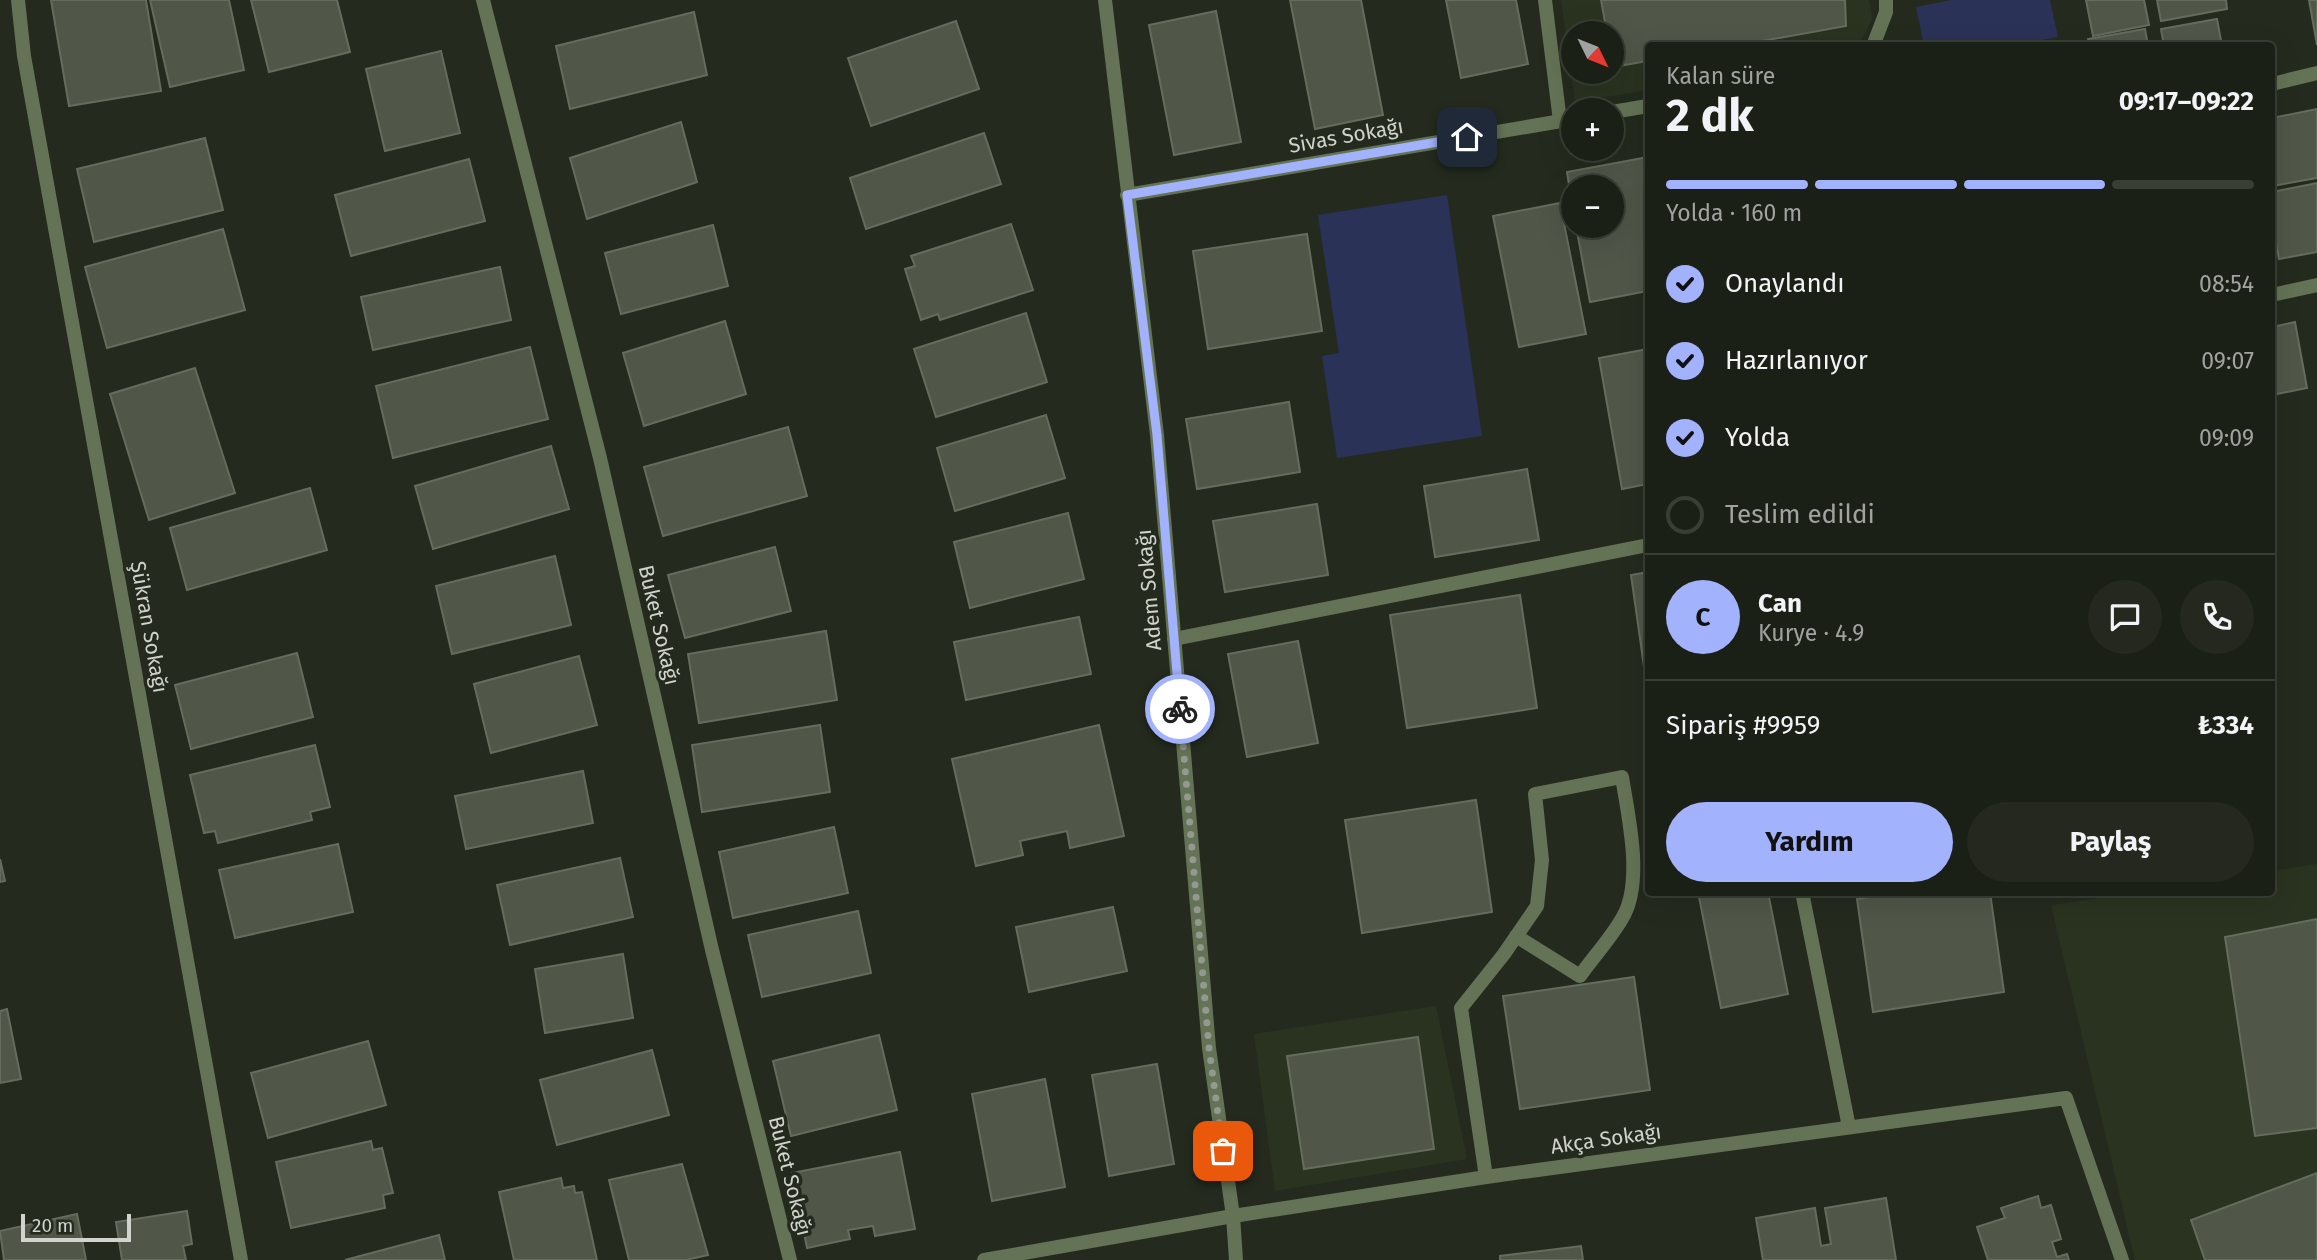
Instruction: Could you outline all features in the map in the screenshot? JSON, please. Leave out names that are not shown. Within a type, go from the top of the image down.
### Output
[{"type":"street","name":"Şükran Sokağı","points":[[18,0],[24,56],[242,1260]]},
{"type":"street","name":"Buket Sokağı","points":[[483,0],[600,458],[712,950],[790,1260]]},
{"type":"street","name":"Adem Sokağı","points":[[1105,0],[1157,435],[1209,1048],[1233,1216],[1236,1260]]},
{"type":"street","points":[[1545,0],[1563,98]]},
{"type":"street","points":[[1875,42],[1886,12],[1886,0]]},
{"type":"street","points":[[2275,83],[2317,73]]},
{"type":"street","points":[[1624,110],[1645,106]]},
{"type":"street","name":"Sivas Sokağı","points":[[1127,195],[1561,121]]},
{"type":"street","points":[[2275,294],[2317,285]]},
{"type":"street","points":[[1174,639],[1645,546]]},
{"type":"street","points":[[1486,1177],[1461,1008],[1537,906],[1542,860],[1535,794],[1622,777],[1633,848],[1631,887],[1625,914],[1580,976],[1516,936]]},
{"type":"street","points":[[1803,896],[1849,1127]]},
{"type":"street","name":"Akça Sokağı","points":[[984,1260],[1233,1216],[1486,1177],[2066,1098],[2122,1260]]},
{"type":"shaded area","points":[[1561,0],[1869,0],[1872,19],[1860,42],[1645,42],[1645,90],[1599,98],[1574,98],[1573,84],[1624,84],[1624,21],[1564,21]]},
{"type":"shaded area","points":[[1951,0],[2050,0],[2058,37],[2031,42],[1923,42],[1916,7]]},
{"type":"shaded area","points":[[1447,195],[1482,436],[1337,458],[1322,356],[1339,353],[1318,215]]},
{"type":"shaded area","points":[[2317,864],[2317,1260],[2135,1260],[2051,905],[2114,896],[2275,896],[2275,871]]},
{"type":"shaded area","points":[[1436,1006],[1467,1159],[1275,1191],[1254,1034]]},
{"type":"building","points":[[51,0],[146,0],[161,91],[69,106]]},
{"type":"building","points":[[150,0],[229,0],[244,70],[170,87]]},
{"type":"building","points":[[251,0],[337,0],[350,52],[269,72]]},
{"type":"building","points":[[1290,0],[1361,0],[1383,115],[1315,129]]},
{"type":"building","points":[[1446,0],[1516,0],[1528,64],[1461,78]]},
{"type":"building","points":[[1601,0],[1845,0],[1846,26],[1756,42],[1645,42],[1645,62],[1624,65],[1624,21],[1605,21]]},
{"type":"building","points":[[2086,0],[2144,0],[2149,25],[2093,36]]},
{"type":"building","points":[[2157,0],[2226,0],[2227,9],[2161,21]]},
{"type":"building","points":[[2309,0],[2317,0],[2317,45]]},
{"type":"building","points":[[1216,11],[1241,142],[1174,155],[1149,25]]},
{"type":"building","points":[[694,12],[707,75],[570,109],[556,46]]},
{"type":"building","points":[[2217,19],[2221,42],[2163,42],[2161,29]]},
{"type":"building","points":[[956,21],[979,89],[871,126],[848,58]]},
{"type":"building","points":[[2145,29],[2147,42],[2089,42],[2088,39]]},
{"type":"building","points":[[441,51],[460,133],[385,151],[366,69]]},
{"type":"building","points":[[2317,109],[2317,178],[2275,185],[2275,117]]},
{"type":"building","points":[[681,122],[697,182],[587,219],[570,158]]},
{"type":"building","points":[[984,133],[1001,184],[866,229],[850,178]]},
{"type":"building","points":[[205,138],[223,210],[94,242],[77,169]]},
{"type":"building","points":[[1645,158],[1645,292],[1590,302],[1578,238],[1624,238],[1624,175],[1567,175],[1567,172]]},
{"type":"building","points":[[469,159],[485,221],[351,256],[335,195]]},
{"type":"building","points":[[2317,183],[2317,252],[2279,259],[2275,238],[2275,191]]},
{"type":"building","points":[[1560,203],[1561,238],[1567,238],[1586,334],[1519,347],[1493,216]]},
{"type":"building","points":[[1011,224],[1033,290],[940,320],[938,314],[921,320],[905,269],[915,266],[911,256]]},
{"type":"building","points":[[713,225],[728,286],[621,314],[605,253]]},
{"type":"building","points":[[223,229],[245,310],[107,348],[85,267]]},
{"type":"building","points":[[1307,234],[1322,331],[1208,349],[1193,251]]},
{"type":"building","points":[[500,267],[511,320],[373,350],[361,297]]},
{"type":"building","points":[[1026,313],[1047,382],[936,417],[914,349]]},
{"type":"building","points":[[725,321],[746,394],[644,426],[623,353]]},
{"type":"building","points":[[2295,322],[2307,388],[2275,394],[2275,326]]},
{"type":"building","points":[[530,347],[548,419],[393,458],[376,386]]},
{"type":"building","points":[[1645,350],[1645,485],[1622,489],[1599,358]]},
{"type":"building","points":[[195,368],[235,493],[149,520],[110,394]]},
{"type":"building","points":[[1289,402],[1300,472],[1197,489],[1186,419]]},
{"type":"building","points":[[1046,415],[1065,478],[955,511],[937,448]]},
{"type":"building","points":[[788,427],[807,496],[663,536],[644,467]]},
{"type":"building","points":[[551,446],[569,509],[433,549],[415,486]]},
{"type":"building","points":[[1527,469],[1539,540],[1435,557],[1424,486]]},
{"type":"building","points":[[310,488],[327,550],[187,590],[170,528]]},
{"type":"building","points":[[1317,504],[1328,575],[1225,592],[1213,521]]},
{"type":"building","points":[[1068,513],[1084,579],[970,608],[954,542]]},
{"type":"building","points":[[775,547],[791,611],[685,638],[668,575]]},
{"type":"building","points":[[555,556],[571,625],[452,654],[436,586]]},
{"type":"building","points":[[1645,573],[1645,674],[1631,575]]},
{"type":"building","points":[[1520,595],[1537,708],[1407,728],[1390,615]]},
{"type":"building","points":[[1079,617],[1091,674],[966,700],[954,642]]},
{"type":"building","points":[[826,631],[837,700],[699,723],[688,654]]},
{"type":"building","points":[[1298,641],[1318,743],[1247,757],[1228,654]]},
{"type":"building","points":[[297,653],[313,717],[191,749],[175,685]]},
{"type":"building","points":[[579,656],[597,725],[491,753],[474,684]]},
{"type":"building","points":[[820,725],[830,792],[702,812],[692,745]]},
{"type":"building","points":[[1099,725],[1124,836],[1070,848],[1067,831],[1020,841],[1023,855],[976,866],[952,759]]},
{"type":"building","points":[[315,745],[330,807],[310,812],[312,820],[218,843],[215,831],[204,833],[190,775]]},
{"type":"building","points":[[583,771],[593,823],[466,849],[455,796]]},
{"type":"building","points":[[1476,800],[1492,912],[1362,933],[1345,820]]},
{"type":"building","points":[[834,827],[848,893],[733,918],[719,852]]},
{"type":"building","points":[[338,844],[353,912],[235,938],[219,870]]},
{"type":"building","points":[[620,858],[633,917],[510,945],[497,885]]},
{"type":"building","points":[[0,859],[5,881],[0,882]]},
{"type":"building","points":[[1699,896],[1769,896],[1788,994],[1721,1008]]},
{"type":"building","points":[[1876,896],[1991,896],[2004,992],[1873,1012],[1857,899]]},
{"type":"building","points":[[1113,907],[1127,971],[1029,992],[1016,927]]},
{"type":"building","points":[[858,911],[871,973],[762,997],[748,935]]},
{"type":"building","points":[[2317,919],[2317,1128],[2255,1136],[2225,937]]},
{"type":"building","points":[[623,954],[633,1018],[545,1033],[535,969]]},
{"type":"building","points":[[1634,977],[1650,1090],[1520,1109],[1503,996]]},
{"type":"building","points":[[7,1009],[21,1079],[0,1083],[0,1011]]},
{"type":"building","points":[[879,1035],[897,1110],[791,1136],[773,1061]]},
{"type":"building","points":[[1418,1037],[1434,1149],[1304,1169],[1287,1056]]},
{"type":"building","points":[[368,1041],[386,1105],[268,1138],[251,1073]]},
{"type":"building","points":[[652,1050],[669,1115],[557,1145],[540,1080]]},
{"type":"building","points":[[1157,1064],[1174,1164],[1109,1176],[1092,1075]]},
{"type":"building","points":[[1045,1079],[1065,1187],[992,1201],[972,1094]]},
{"type":"building","points":[[371,1141],[373,1150],[382,1148],[393,1193],[383,1195],[385,1208],[291,1228],[276,1162]]},
{"type":"building","points":[[900,1152],[915,1229],[875,1236],[873,1226],[848,1230],[850,1239],[807,1248],[792,1173]]},
{"type":"building","points":[[682,1164],[708,1255],[686,1260],[629,1260],[609,1180]]},
{"type":"building","points":[[2317,1173],[2317,1260],[2205,1260],[2191,1220]]},
{"type":"building","points":[[561,1178],[563,1188],[574,1186],[575,1193],[582,1192],[597,1260],[514,1260],[499,1192]]},
{"type":"building","points":[[2038,1196],[2041,1208],[2051,1205],[2061,1239],[2052,1242],[2057,1257],[2067,1254],[2069,1260],[1988,1260],[1977,1227],[2005,1218],[2001,1208]]},
{"type":"building","points":[[1886,1198],[1896,1260],[1763,1260],[1756,1218],[1815,1208],[1821,1246],[1831,1244],[1825,1208]]},
{"type":"building","points":[[187,1211],[192,1244],[183,1246],[186,1260],[122,1260],[116,1222]]},
{"type":"building","points":[[77,1214],[86,1260],[4,1260],[0,1231]]},
{"type":"building","points":[[439,1235],[445,1260],[345,1260]]},
{"type":"building","points":[[1581,1246],[1583,1260],[1500,1260],[1500,1256]]},
{"type":"way so far","points":[[1180,709],[1209,1048],[1223,1151]]},
{"type":"route","points":[[1180,709],[1157,435],[1127,195],[1467,137]]}]
